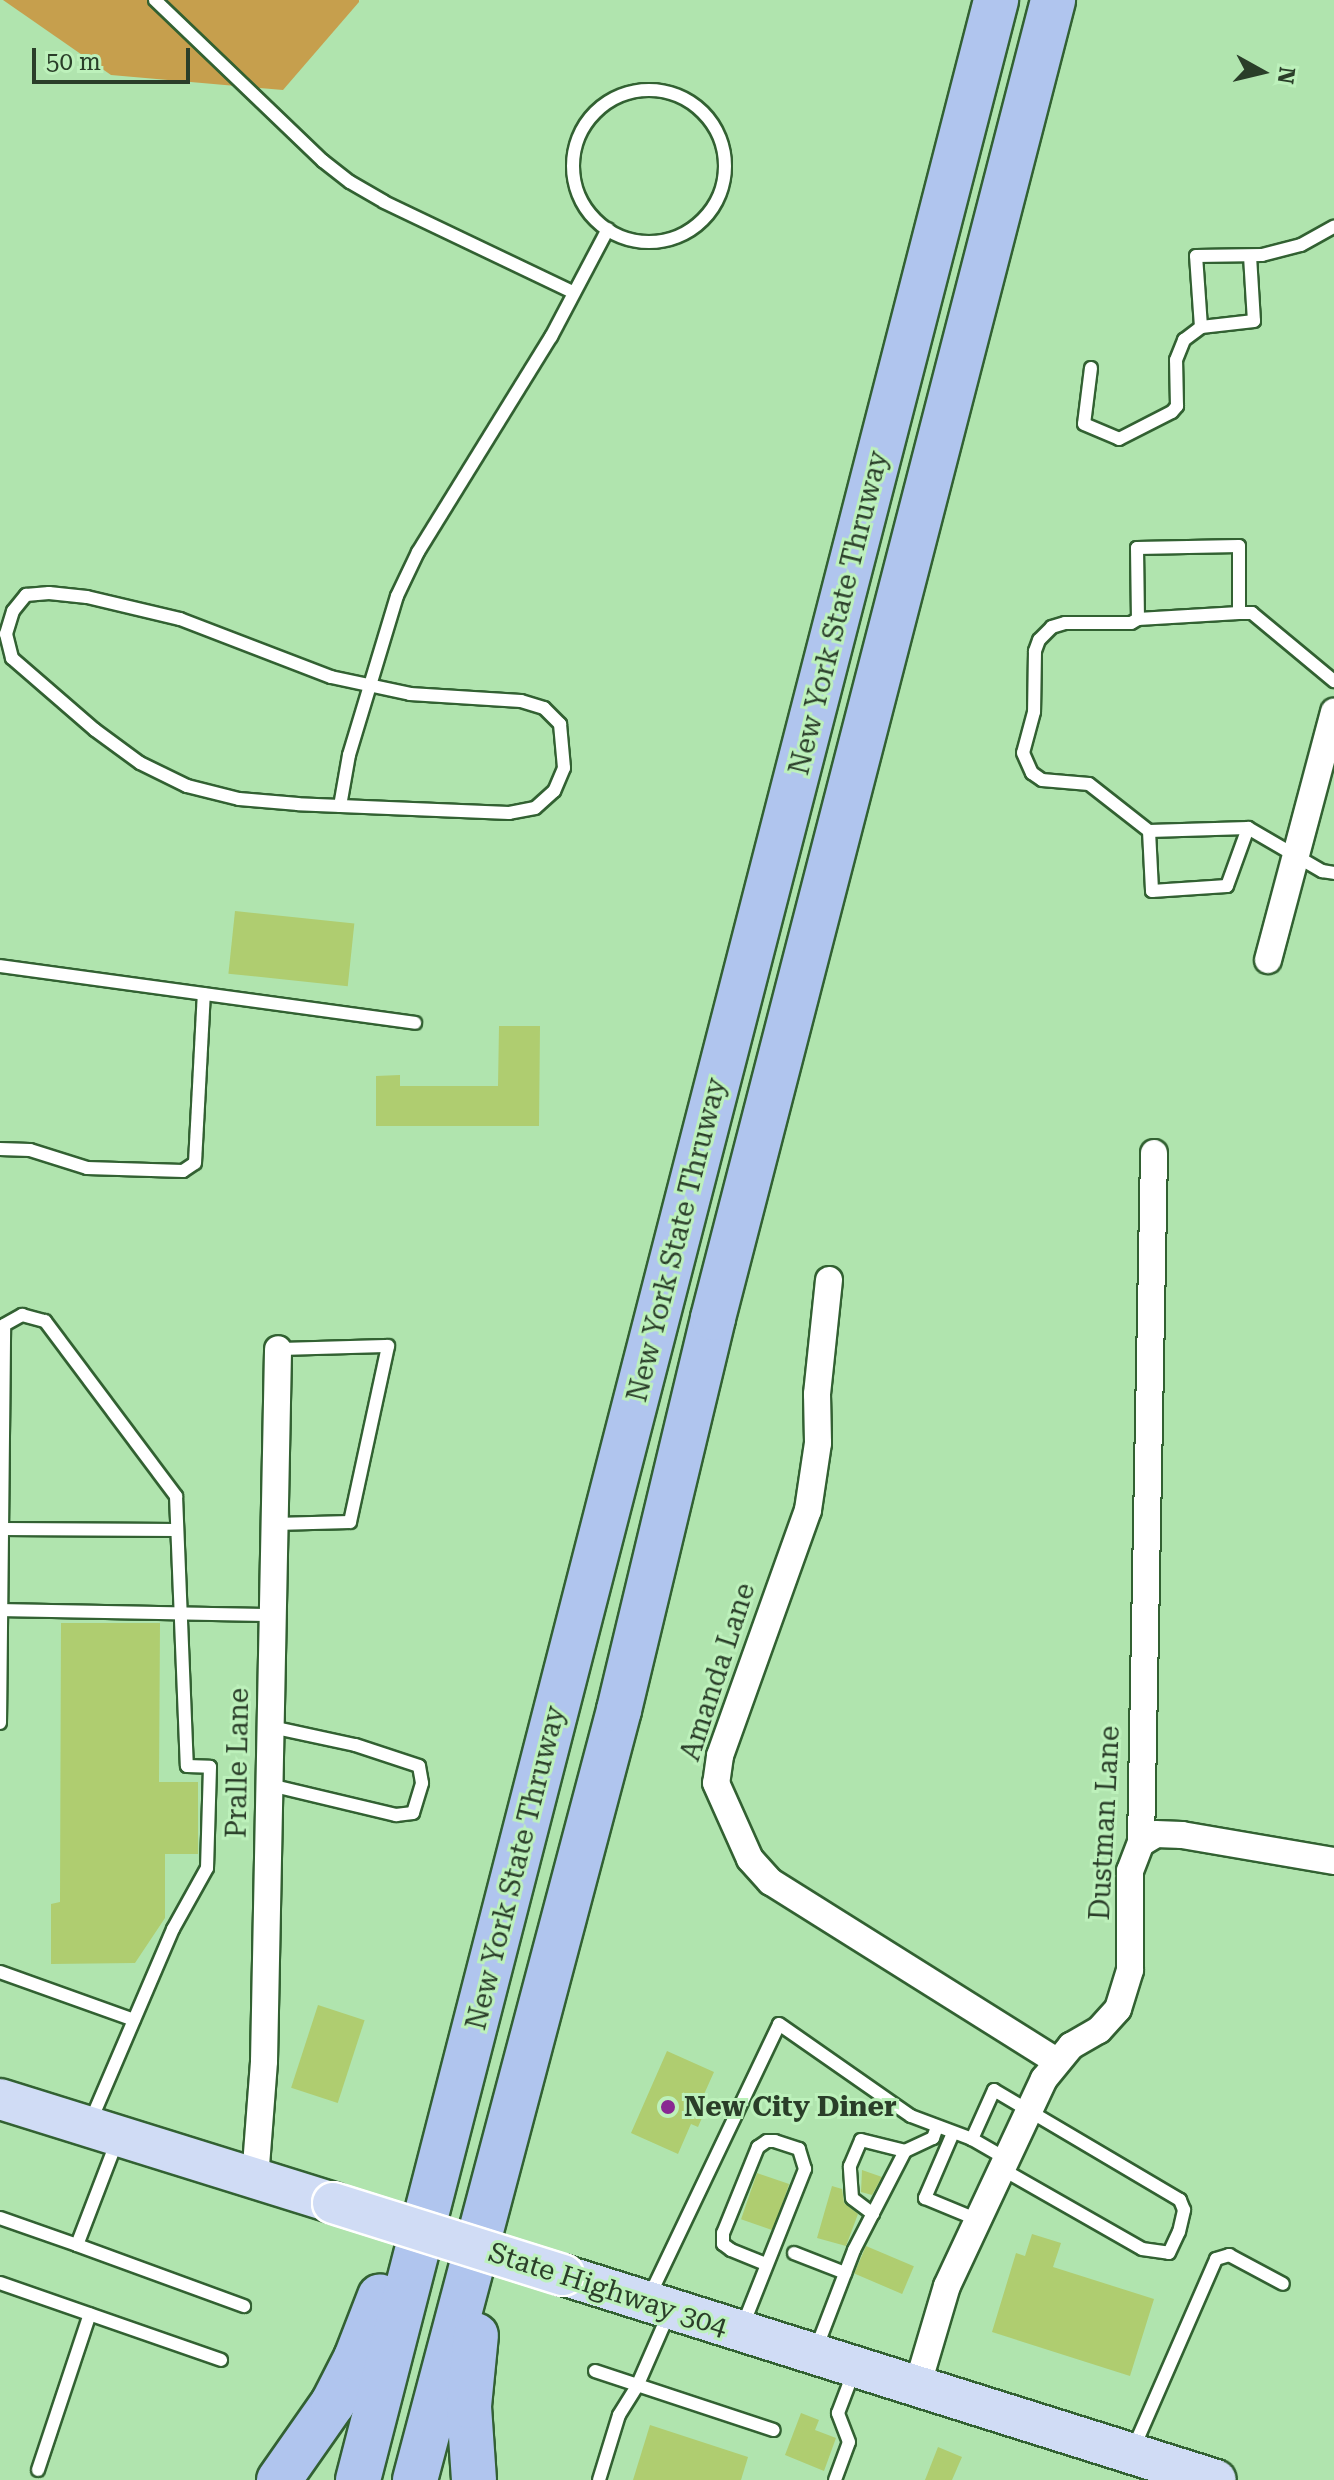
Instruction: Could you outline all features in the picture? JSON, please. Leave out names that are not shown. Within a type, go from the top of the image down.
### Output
[{"type":"highway","name":"New York State Thruway","points":[[358,2480],[996,0]]},
{"type":"highway","name":"New York State Thruway","points":[[415,2480],[518,2101],[623,1695],[717,1303],[1053,0]]},
{"type":"highway","points":[[279,2480],[319,2426],[356,2358],[466,2061]]},
{"type":"highway","points":[[474,2480],[469,2425],[471,2369],[518,2101]]},
{"type":"main road","name":"State Highway 304","points":[[0,2099],[1200,2478]]},
{"type":"street","points":[[1268,960],[1334,712]]},
{"type":"street","name":"Dustman Lane","points":[[917,2387],[936,2314],[1030,2109],[1056,2061],[1099,2030],[1118,2009],[1130,1970],[1130,1871],[1141,1843],[1154,1153]]},
{"type":"street","name":"Amanda Lane","points":[[829,1280],[817,1394],[818,1443],[808,1510],[720,1756],[716,1783],[750,1859],[771,1882],[1056,2061]]},
{"type":"street","name":"Pralle Lane","points":[[255,2179],[264,2061],[278,1349]]},
{"type":"street","points":[[1141,1843],[1156,1834],[1182,1835],[1334,1861]]},
{"type":"lane","points":[[155,0],[323,161],[350,182],[384,202],[573,292]]},
{"type":"lane","points":[[663,92],[698,107],[715,127],[724,151],[725,177],[718,201],[703,220],[683,235],[660,242],[636,242],[608,229],[594,218],[580,198],[574,175],[575,150],[585,126],[602,107],[625,94],[663,92]]},
{"type":"lane","points":[[1201,327],[1196,256],[1250,256],[1301,245],[1334,227]]},
{"type":"lane","points":[[340,806],[349,755],[397,596],[418,552],[551,337],[608,229]]},
{"type":"lane","points":[[1091,368],[1084,424],[1119,439],[1172,412],[1177,406],[1176,360],[1184,340],[1201,327],[1254,321],[1250,256]]},
{"type":"lane","points":[[1138,619],[1137,548],[1239,546],[1239,613]]},
{"type":"lane","points":[[49,593],[87,597],[180,619],[331,677],[410,694],[521,701],[544,708],[560,724],[564,768],[554,791],[535,808],[522,811],[340,806],[239,799],[187,786],[140,763],[95,730],[12,658],[6,634],[13,611],[26,595],[49,593]]},
{"type":"lane","points":[[1334,681],[1252,613],[1138,619],[1131,623],[1065,623],[1045,632],[1035,651],[1034,712],[1023,753],[1032,773],[1042,780],[1089,784],[1149,831],[1248,828],[1322,871],[1334,873]]},
{"type":"lane","points":[[1149,831],[1152,891],[1227,886],[1248,828]]},
{"type":"lane","points":[[0,966],[415,1023]]},
{"type":"lane","points":[[0,1149],[30,1150],[87,1168],[183,1171],[195,1163],[204,994]]},
{"type":"lane","points":[[0,1723],[4,1325],[22,1315],[45,1321],[176,1496],[187,1766],[210,1767],[207,1868],[173,1929],[134,2020],[103,2131],[77,2245]]},
{"type":"lane","points":[[275,1524],[350,1522],[388,1346],[278,1349]]},
{"type":"lane","points":[[2,1529],[177,1530]]},
{"type":"lane","points":[[1,1610],[273,1615]]},
{"type":"lane","points":[[270,1785],[396,1815],[413,1813],[422,1783],[419,1766],[355,1745],[271,1727]]},
{"type":"lane","points":[[0,1972],[134,2020]]},
{"type":"lane","points":[[599,2480],[619,2415],[638,2384],[658,2306],[779,2024],[911,2116],[972,2139],[1004,2164],[1142,2249],[1169,2253],[1179,2232],[1184,2210],[1180,2200],[1030,2109],[994,2090],[972,2139]]},
{"type":"lane","points":[[814,2355],[845,2273],[905,2151],[933,2138],[937,2127]]},
{"type":"lane","points":[[953,2133],[925,2198],[978,2220]]},
{"type":"lane","points":[[873,2214],[852,2198],[850,2166],[861,2140],[905,2151]]},
{"type":"lane","points":[[741,2332],[765,2264],[805,2169],[799,2149],[767,2141],[758,2147],[723,2233],[723,2244],[731,2250],[765,2264]]},
{"type":"lane","points":[[0,2218],[244,2306]]},
{"type":"lane","points":[[794,2253],[845,2273]]},
{"type":"lane","points":[[1131,2454],[1216,2259],[1229,2255],[1283,2284]]},
{"type":"lane","points":[[0,2283],[221,2360]]},
{"type":"lane","points":[[38,2470],[90,2314]]},
{"type":"lane","points":[[835,2480],[849,2442],[838,2413],[855,2368]]},
{"type":"lane","points":[[595,2371],[773,2430]]},
{"type":"shaded area","points":[[3,0],[359,2],[283,90],[111,75]]},
{"type":"building","points":[[235,911],[354,924],[348,986],[228,974]]},
{"type":"building","points":[[499,1026],[540,1026],[539,1126],[376,1126],[376,1076],[400,1075],[400,1086],[498,1086]]},
{"type":"building","points":[[61,1623],[160,1623],[159,1782],[198,1782],[198,1854],[165,1854],[165,1918],[135,1963],[51,1964],[51,1904],[60,1902]]},
{"type":"building","points":[[318,2005],[365,2020],[338,2103],[291,2088]]},
{"type":"building","points":[[667,2051],[714,2072],[701,2101],[708,2104],[698,2127],[691,2124],[678,2154],[631,2133]]},
{"type":"building","points":[[862,2170],[882,2177],[872,2195],[861,2192]]},
{"type":"building","points":[[757,2173],[789,2184],[773,2230],[741,2219]]},
{"type":"building","points":[[832,2186],[842,2189],[844,2203],[858,2214],[846,2246],[817,2238]]},
{"type":"building","points":[[1032,2234],[1061,2243],[1053,2267],[1154,2299],[1130,2376],[992,2332],[1016,2253],[1025,2256]]},
{"type":"building","points":[[866,2246],[914,2266],[902,2294],[854,2274]]},
{"type":"building","points":[[801,2413],[819,2420],[815,2430],[836,2438],[824,2471],[785,2455]]},
{"type":"building","points":[[650,2425],[748,2457],[741,2480],[633,2480]]},
{"type":"building","points":[[938,2447],[962,2457],[952,2480],[925,2480]]},
{"type":"place","name":"New City Diner","points":[[668,2107]]}]
